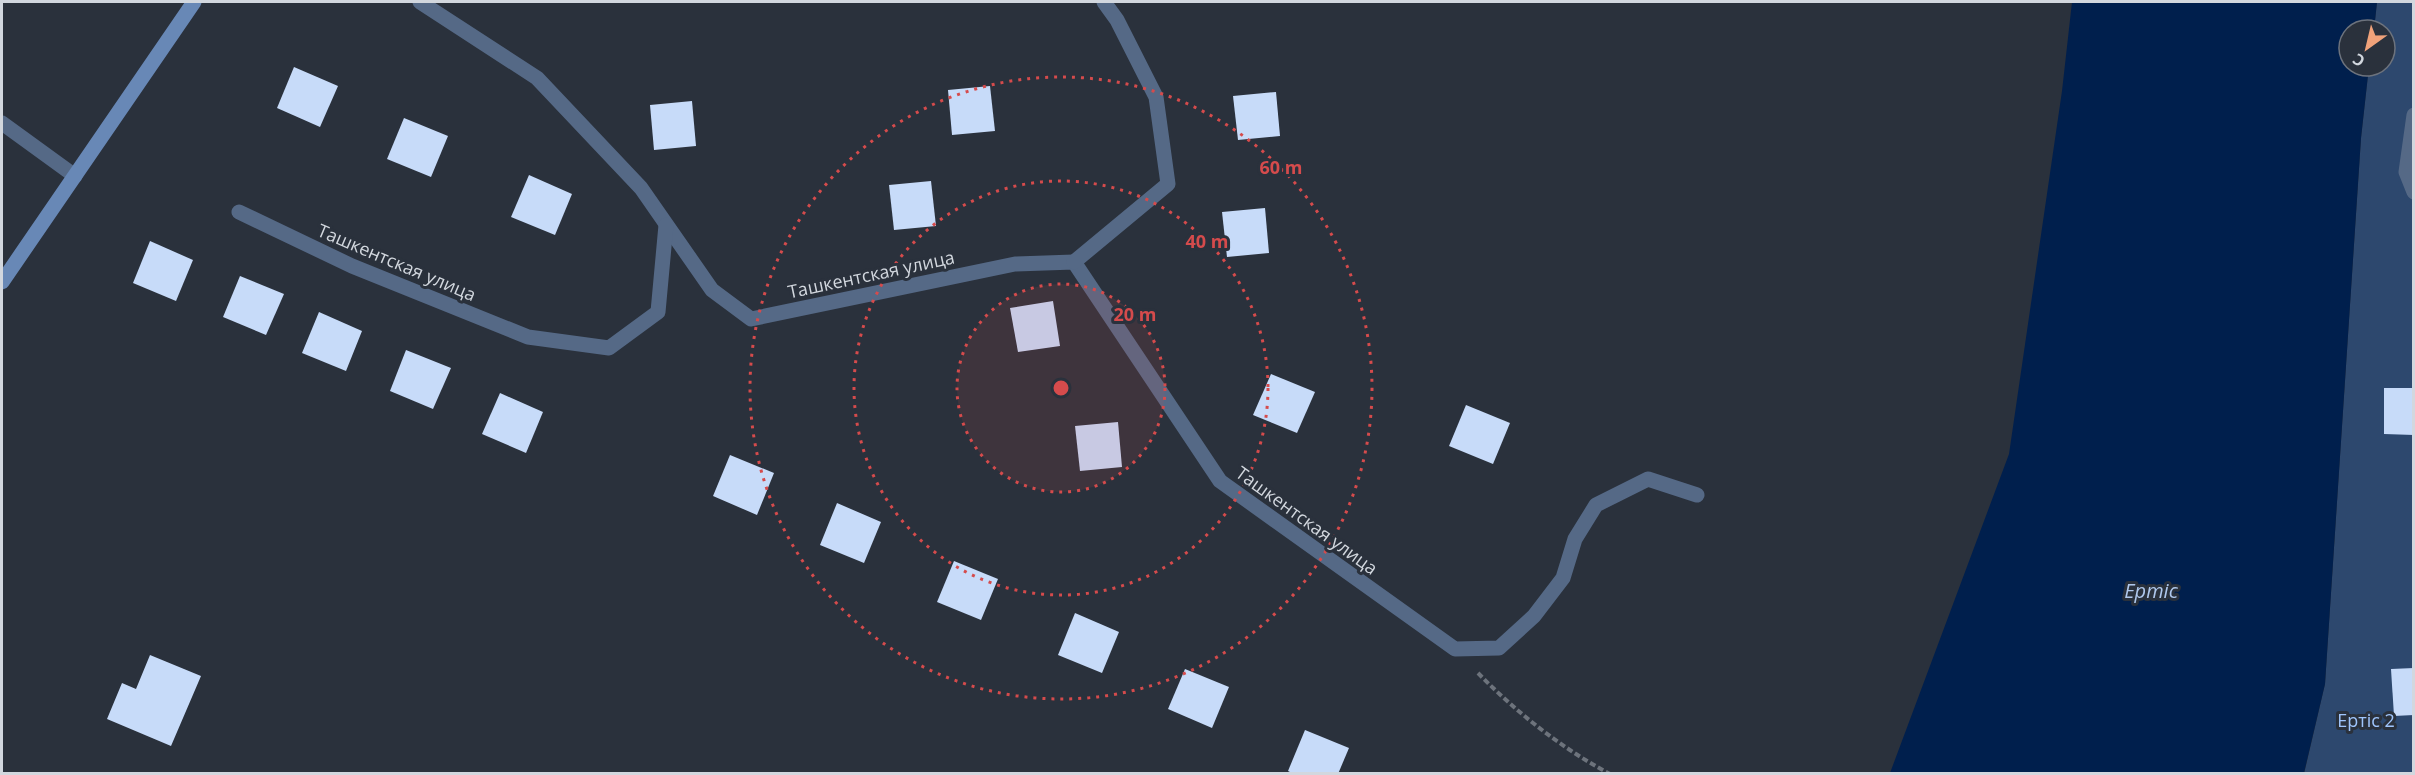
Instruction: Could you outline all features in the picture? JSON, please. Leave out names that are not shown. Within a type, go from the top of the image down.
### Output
[{"type":"main road","points":[[2,282],[194,2]]},
{"type":"street","name":"Ташкентская улица","points":[[420,2],[537,78],[641,188],[712,290],[752,320],[1015,264],[1074,262],[1220,481],[1455,650]]},
{"type":"street","points":[[1074,262],[1167,184],[1156,97],[1117,20],[1104,2]]},
{"type":"street","points":[[2414,115],[2406,172],[2414,192]]},
{"type":"street","points":[[2,123],[75,176]]},
{"type":"street","name":"Ташкентская улица","points":[[239,212],[352,266],[528,337],[609,348],[658,312],[666,225]]},
{"type":"street","points":[[1455,650],[1499,648],[1534,616],[1563,578],[1575,539],[1596,504],[1648,478],[1697,495]]},
{"type":"path","points":[[1455,650],[1505,701],[1584,760],[1610,774]]},
{"type":"green space","name":"Ертіс 2","points":[[2377,2],[2413,2],[2413,773],[2304,774],[2325,684],[2361,138],[2368,78],[2397,78],[2397,18],[2375,18]]},
{"type":"water","name":"Ертіс","points":[[2072,2],[2377,2],[2375,18],[2337,18],[2337,78],[2368,78],[2361,138],[2325,684],[2304,773],[1890,773],[2009,454],[2062,91]]},
{"type":"building","points":[[294,67],[338,86],[320,127],[277,108]]},
{"type":"building","points":[[990,86],[995,131],[952,135],[948,90]]},
{"type":"building","points":[[1276,92],[1280,136],[1238,140],[1233,96]]},
{"type":"building","points":[[692,101],[696,146],[654,150],[650,105]]},
{"type":"building","points":[[404,118],[448,136],[431,177],[387,159]]},
{"type":"building","points":[[529,175],[572,194],[555,235],[511,217]]},
{"type":"building","points":[[931,181],[936,226],[894,230],[889,185]]},
{"type":"building","points":[[1265,208],[1269,253],[1227,257],[1222,212]]},
{"type":"building","points":[[150,241],[193,260],[176,301],[133,283]]},
{"type":"building","points":[[240,276],[284,294],[266,335],[223,317]]},
{"type":"building","points":[[1053,301],[1060,346],[1018,352],[1010,308]]},
{"type":"building","points":[[319,312],[362,331],[346,371],[302,353]]},
{"type":"building","points":[[406,350],[451,368],[433,409],[390,391]]},
{"type":"building","points":[[1271,374],[1315,392],[1297,433],[1253,415]]},
{"type":"building","points":[[2384,388],[2414,388],[2414,435],[2384,434]]},
{"type":"building","points":[[500,393],[543,412],[526,453],[482,434]]},
{"type":"building","points":[[1466,405],[1510,423],[1493,464],[1449,446]]},
{"type":"building","points":[[1118,422],[1122,467],[1080,471],[1075,426]]},
{"type":"building","points":[[730,455],[774,473],[757,515],[713,496]]},
{"type":"building","points":[[837,503],[881,522],[864,563],[820,545]]},
{"type":"building","points":[[954,561],[998,579],[981,620],[937,602]]},
{"type":"building","points":[[1075,613],[1119,632],[1102,673],[1058,655]]},
{"type":"building","points":[[150,655],[201,676],[171,746],[107,719],[122,683],[136,689]]},
{"type":"building","points":[[2414,668],[2414,715],[2394,716],[2391,669]]},
{"type":"building","points":[[1185,669],[1229,687],[1212,728],[1168,709]]},
{"type":"building","points":[[1305,730],[1349,748],[1338,774],[1294,774],[1288,771]]}]
